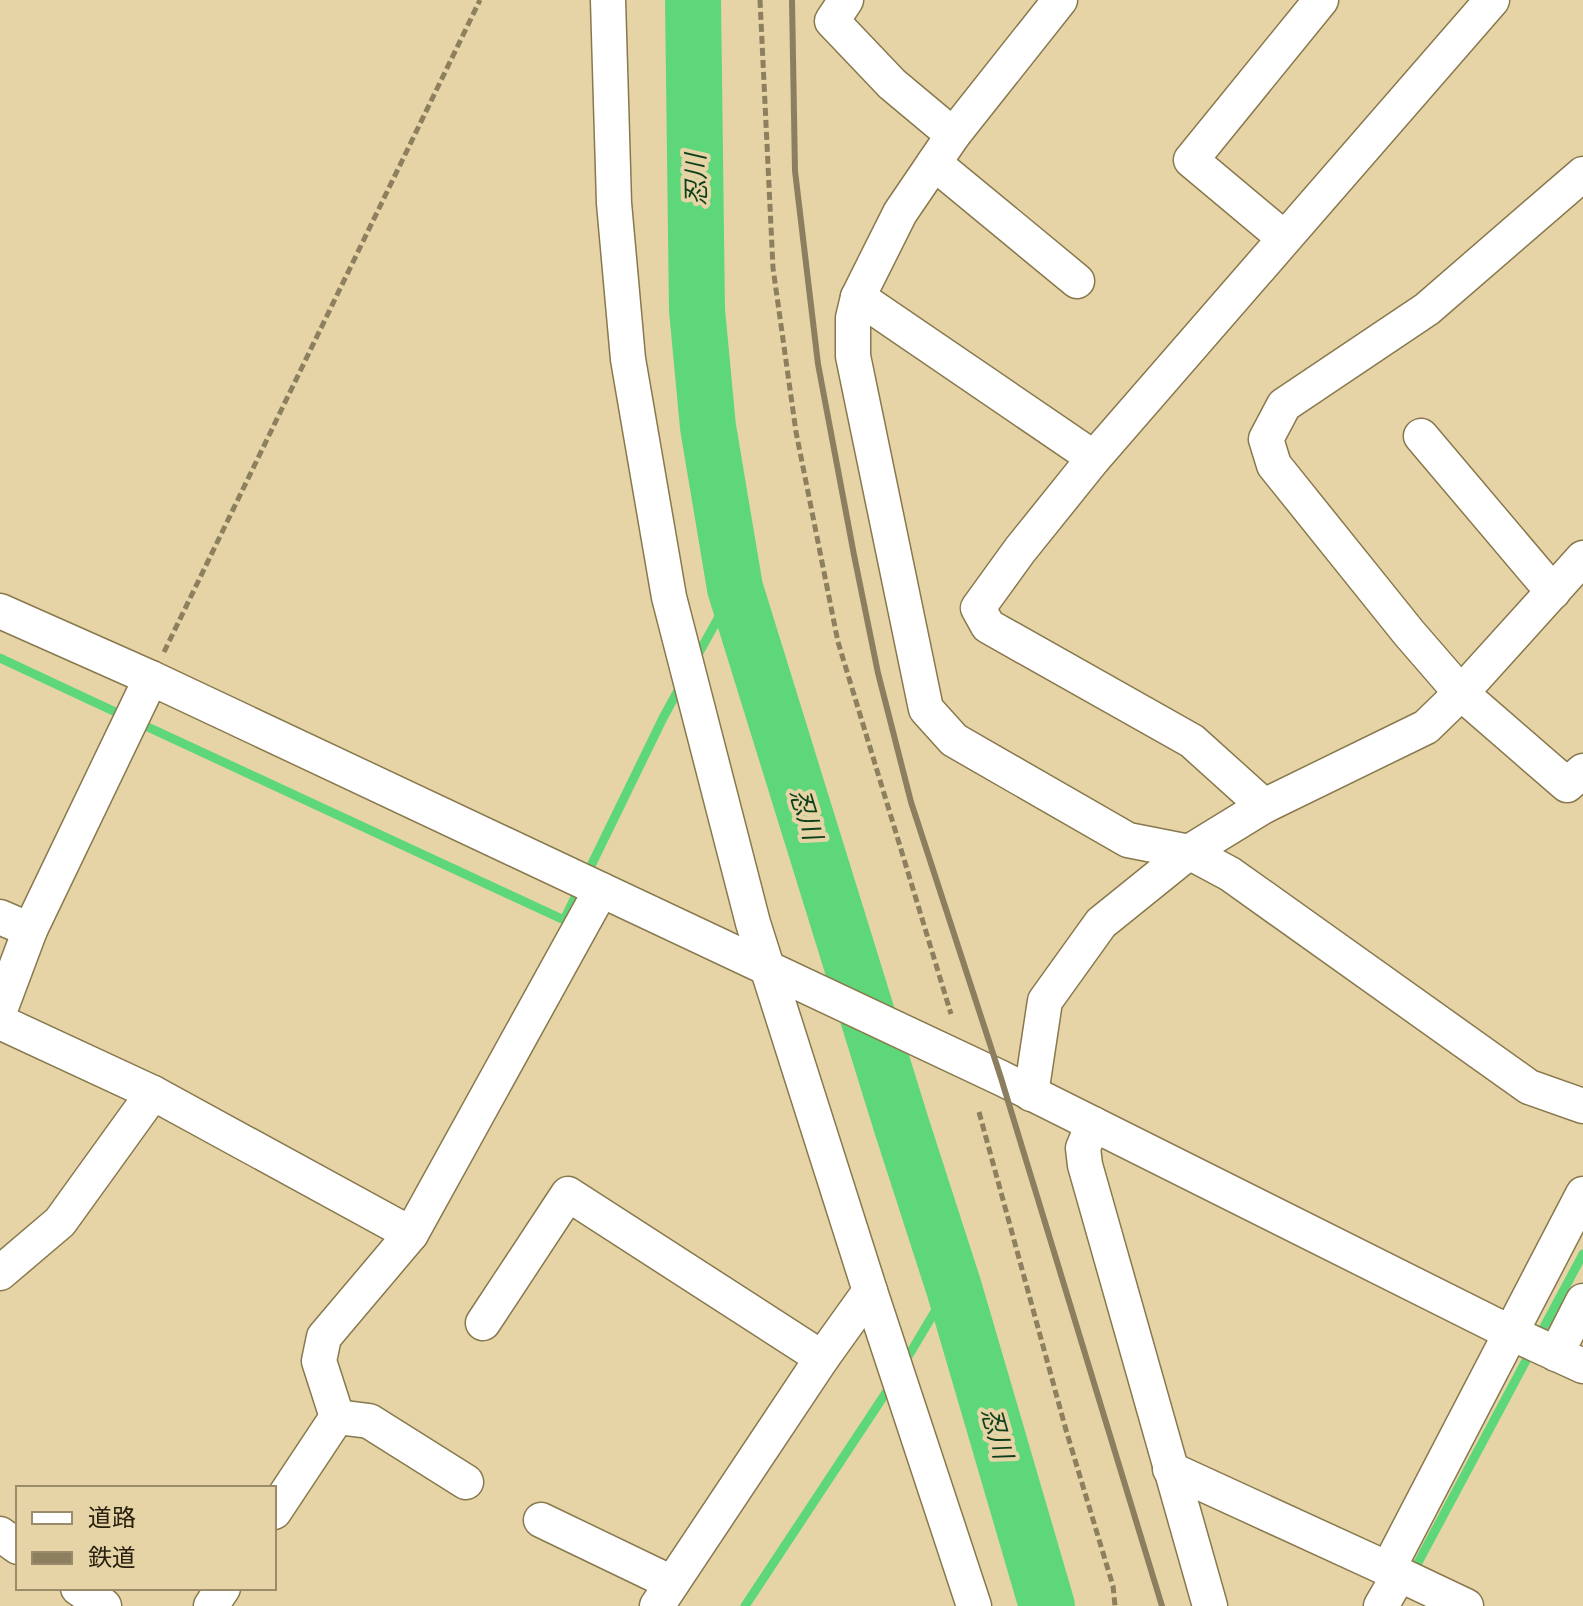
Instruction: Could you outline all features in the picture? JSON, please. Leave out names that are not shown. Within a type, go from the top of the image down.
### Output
[{"type":"street","points":[[608,0],[614,203],[631,374],[669,597],[870,1291],[966,1602]]},
{"type":"street","points":[[846,0],[832,21],[892,84],[953,135]]},
{"type":"street","points":[[1060,0],[953,135],[900,213],[858,297],[853,318],[853,356],[926,709],[954,740],[1128,840],[1189,852],[1230,874],[1529,1087],[1583,1106]]},
{"type":"street","points":[[1284,238],[1191,160],[1321,0]]},
{"type":"street","points":[[1264,806],[1192,741],[988,626],[978,608],[1094,458],[1492,0]]},
{"type":"street","points":[[934,163],[1077,281]]},
{"type":"street","points":[[1583,174],[1427,309],[1284,405],[1266,439],[1274,465],[1461,693],[1567,785],[1583,771]]},
{"type":"street","points":[[858,297],[1094,458]]},
{"type":"street","points":[[1421,436],[1553,592]]},
{"type":"street","points":[[1031,1094],[1045,1001],[1101,923],[1189,852],[1264,806],[1426,727],[1461,693],[1583,558]]},
{"type":"street","points":[[0,611],[151,678],[948,1054],[1570,1360],[1583,1301]]},
{"type":"street","points":[[0,1010],[15,923],[151,678]]},
{"type":"street","points":[[337,1417],[319,1361],[324,1337],[411,1234],[601,890]]},
{"type":"street","points":[[0,1022],[153,1093],[411,1234]]},
{"type":"street","points":[[0,1273],[60,1222],[153,1093]]},
{"type":"street","points":[[1093,1124],[1083,1148],[1085,1165],[1210,1606]]},
{"type":"street","points":[[483,1323],[568,1194],[822,1358]]},
{"type":"street","points":[[1381,1606],[1393,1572],[1583,1194]]},
{"type":"street","points":[[541,1520],[664,1594],[870,1291]]},
{"type":"street","points":[[337,1417],[369,1421],[466,1482]]},
{"type":"street","points":[[276,1509],[337,1417]]},
{"type":"street","points":[[1170,1469],[1466,1606]]},
{"type":"street","points":[[81,1590],[104,1606]]},
{"type":"path","points":[[151,678],[480,0]]},
{"type":"path","points":[[760,0],[773,268],[796,432],[838,642],[951,1014]]},
{"type":"path","points":[[979,1112],[1066,1430],[1113,1586],[1115,1606]]},
{"type":"waterway","name":"忍川","points":[[693,0],[697,310],[708,427],[735,588],[954,1288],[1047,1606]]},
{"type":"waterway","points":[[696,658],[735,588]]},
{"type":"waterway","points":[[0,658],[124,716]]},
{"type":"waterway","points":[[586,876],[681,685]]},
{"type":"waterway","points":[[137,722],[564,920],[579,889]]},
{"type":"waterway","points":[[1413,1572],[1583,1254]]},
{"type":"waterway","points":[[903,1365],[934,1313],[954,1288]]},
{"type":"waterway","points":[[745,1606],[891,1385]]},
{"type":"railway","points":[[792,0],[795,171],[818,364],[878,673],[911,802],[1001,1078],[1162,1606]]}]
